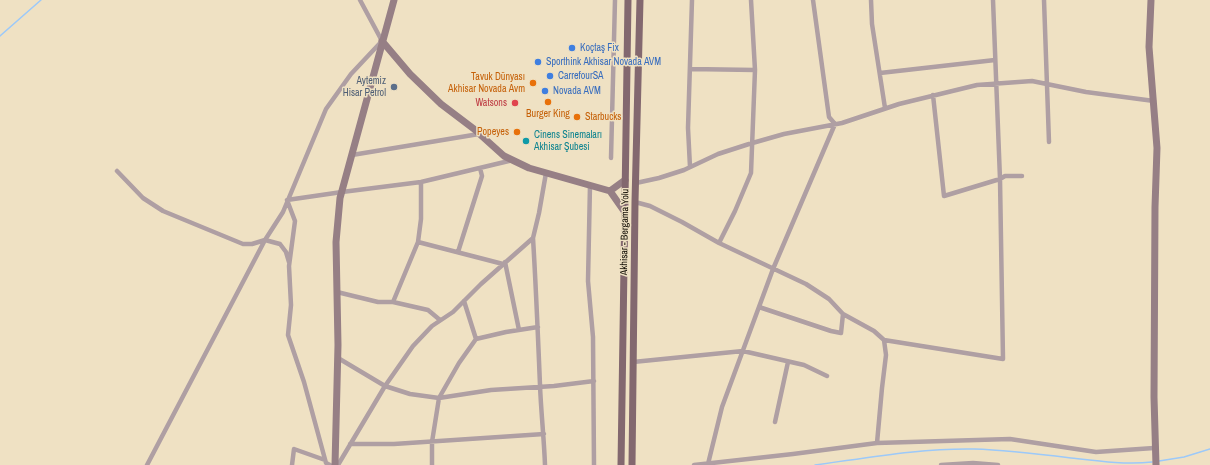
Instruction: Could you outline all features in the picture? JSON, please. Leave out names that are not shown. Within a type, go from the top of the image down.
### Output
[{"type":"main road","name":"Akhisar - Bergama Yolu","points":[[621,465],[628,0]]},
{"type":"main road","name":"Akhisar - Bergama Yolu","points":[[632,465],[635,202],[640,0]]},
{"type":"street","points":[[360,0],[382,41],[410,74],[441,104],[504,156],[529,168],[610,190],[624,211]]},
{"type":"street","points":[[335,465],[338,358],[336,242],[342,192],[394,0]]},
{"type":"street","points":[[611,158],[615,0]]},
{"type":"street","points":[[690,167],[688,128],[692,0]]},
{"type":"street","points":[[719,243],[735,212],[751,173],[755,70],[751,0]]},
{"type":"street","points":[[813,0],[829,117],[835,124]]},
{"type":"street","points":[[871,0],[872,24],[885,108]]},
{"type":"street","points":[[635,202],[650,206],[719,243],[806,284],[829,299],[842,314],[860,322],[884,340],[1003,359],[1000,179],[993,0]]},
{"type":"street","points":[[1044,0],[1049,142]]},
{"type":"street","points":[[1151,0],[1149,47],[1157,148],[1155,207],[1154,448],[1156,465]]},
{"type":"street","points":[[147,465],[265,240],[283,212],[326,109],[350,74],[382,41]]},
{"type":"street","points":[[880,73],[995,60]]},
{"type":"street","points":[[690,68],[755,70]]},
{"type":"street","points":[[636,183],[659,178],[690,167],[718,154],[751,143],[784,134],[835,124],[885,108],[977,85],[1032,81],[1086,92],[1154,101]]},
{"type":"street","points":[[933,95],[944,196],[1000,179],[1005,176],[1022,176]]},
{"type":"street","points":[[708,464],[722,407],[773,269],[835,124]]},
{"type":"street","points":[[352,155],[479,134]]},
{"type":"street","points":[[287,200],[420,182],[513,160]]},
{"type":"street","points":[[458,252],[482,176],[480,168]]},
{"type":"street","points":[[117,171],[143,198],[163,211],[243,244],[252,244],[265,240],[280,244],[286,252],[290,264]]},
{"type":"street","points":[[545,465],[533,238],[540,213],[546,173]]},
{"type":"street","points":[[610,190],[625,180]]},
{"type":"street","points":[[394,302],[418,242],[421,219],[420,182]]},
{"type":"street","points":[[590,185],[588,280],[593,337],[594,465]]},
{"type":"street","points":[[287,200],[295,221],[290,264],[291,305],[288,335],[304,382],[325,460],[326,463],[330,465]]},
{"type":"street","points":[[338,465],[385,386],[413,346],[432,326],[453,312],[504,263],[533,238]]},
{"type":"street","points":[[418,242],[504,263]]},
{"type":"street","points":[[504,263],[520,330]]},
{"type":"street","points":[[337,292],[378,302],[394,302],[428,310],[440,320]]},
{"type":"street","points":[[464,300],[476,339]]},
{"type":"street","points":[[760,307],[840,333],[842,314]]},
{"type":"street","points":[[432,465],[432,442],[439,398],[459,363],[476,339],[538,327]]},
{"type":"street","points":[[877,443],[886,355],[884,340]]},
{"type":"street","points":[[633,362],[743,351],[804,365],[827,376]]},
{"type":"street","points":[[338,358],[385,386],[410,394],[439,398],[491,390],[540,387],[594,381]]},
{"type":"street","points":[[775,422],[788,362]]},
{"type":"street","points":[[350,444],[394,444],[544,434]]},
{"type":"street","points":[[694,465],[877,443],[1010,439],[1096,452],[1154,448]]},
{"type":"street","points":[[292,465],[294,449],[325,460]]},
{"type":"street","points":[[941,465],[973,463],[998,465]]},
{"type":"waterway","points":[[0,36],[41,0]]},
{"type":"waterway","points":[[815,465],[894,454],[954,449],[1011,451],[1112,462],[1152,462]]},
{"type":"waterway","points":[[1159,461],[1184,457],[1210,449]]},
{"type":"place","name":"Koçtaş Fix","points":[[572,48]]},
{"type":"place","name":"Sporthink Akhisar Novada AVM","points":[[538,62]]},
{"type":"place","name":"CarrefourSA","points":[[550,76]]},
{"type":"place","name":"Tavuk Dünyası Akhisar Novada Avm","points":[[533,83]]},
{"type":"place","name":"Aytemiz Hisar Petrol","points":[[394,87]]},
{"type":"place","name":"Novada AVM","points":[[545,91]]},
{"type":"place","name":"Burger King","points":[[548,102]]},
{"type":"place","name":"Watsons","points":[[515,103]]},
{"type":"place","name":"Starbucks","points":[[577,117]]},
{"type":"place","name":"Popeyes","points":[[517,132]]},
{"type":"place","name":"Cinens Sinemaları Akhisar Şubesi","points":[[526,141]]}]
